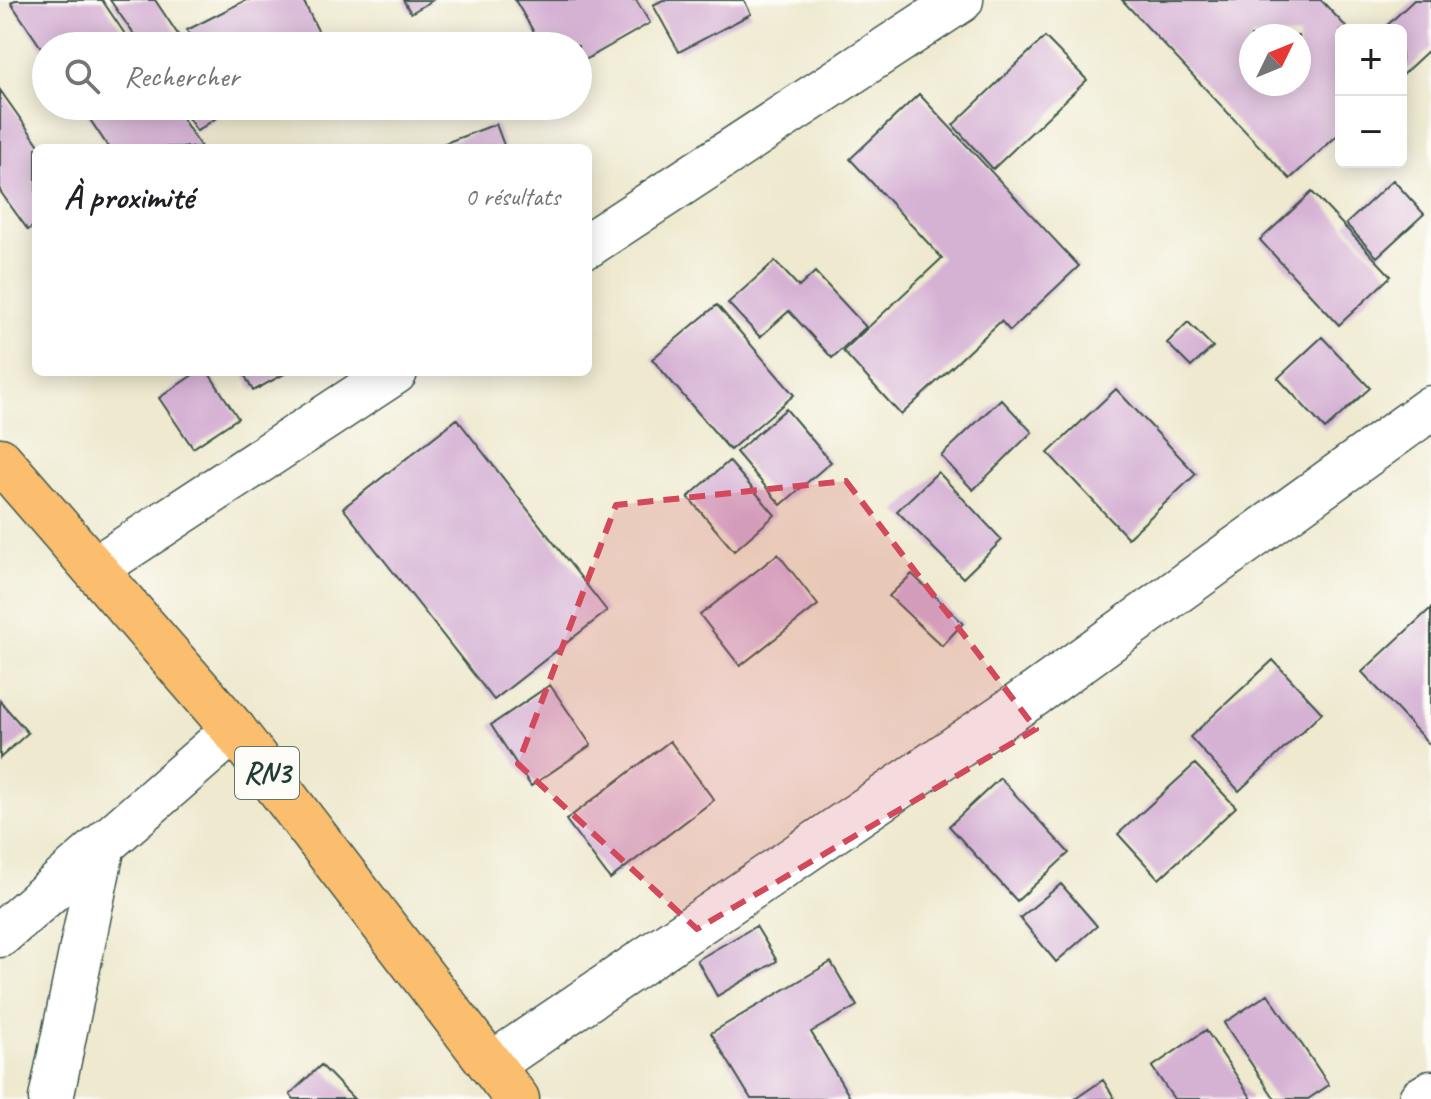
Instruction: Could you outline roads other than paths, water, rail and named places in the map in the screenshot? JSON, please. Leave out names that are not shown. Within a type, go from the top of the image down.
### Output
[{"type":"highway","name":"RN3","points":[[0,460],[234,730],[517,1099]]},
{"type":"street","points":[[592,242],[961,0]]},
{"type":"street","points":[[96,568],[389,376]]},
{"type":"street","points":[[491,1065],[1035,694],[1431,408]]},
{"type":"street","points":[[0,935],[234,730]]},
{"type":"street","points":[[51,1099],[103,845]]},
{"type":"street","points":[[1421,1099],[1431,1093]]}]
